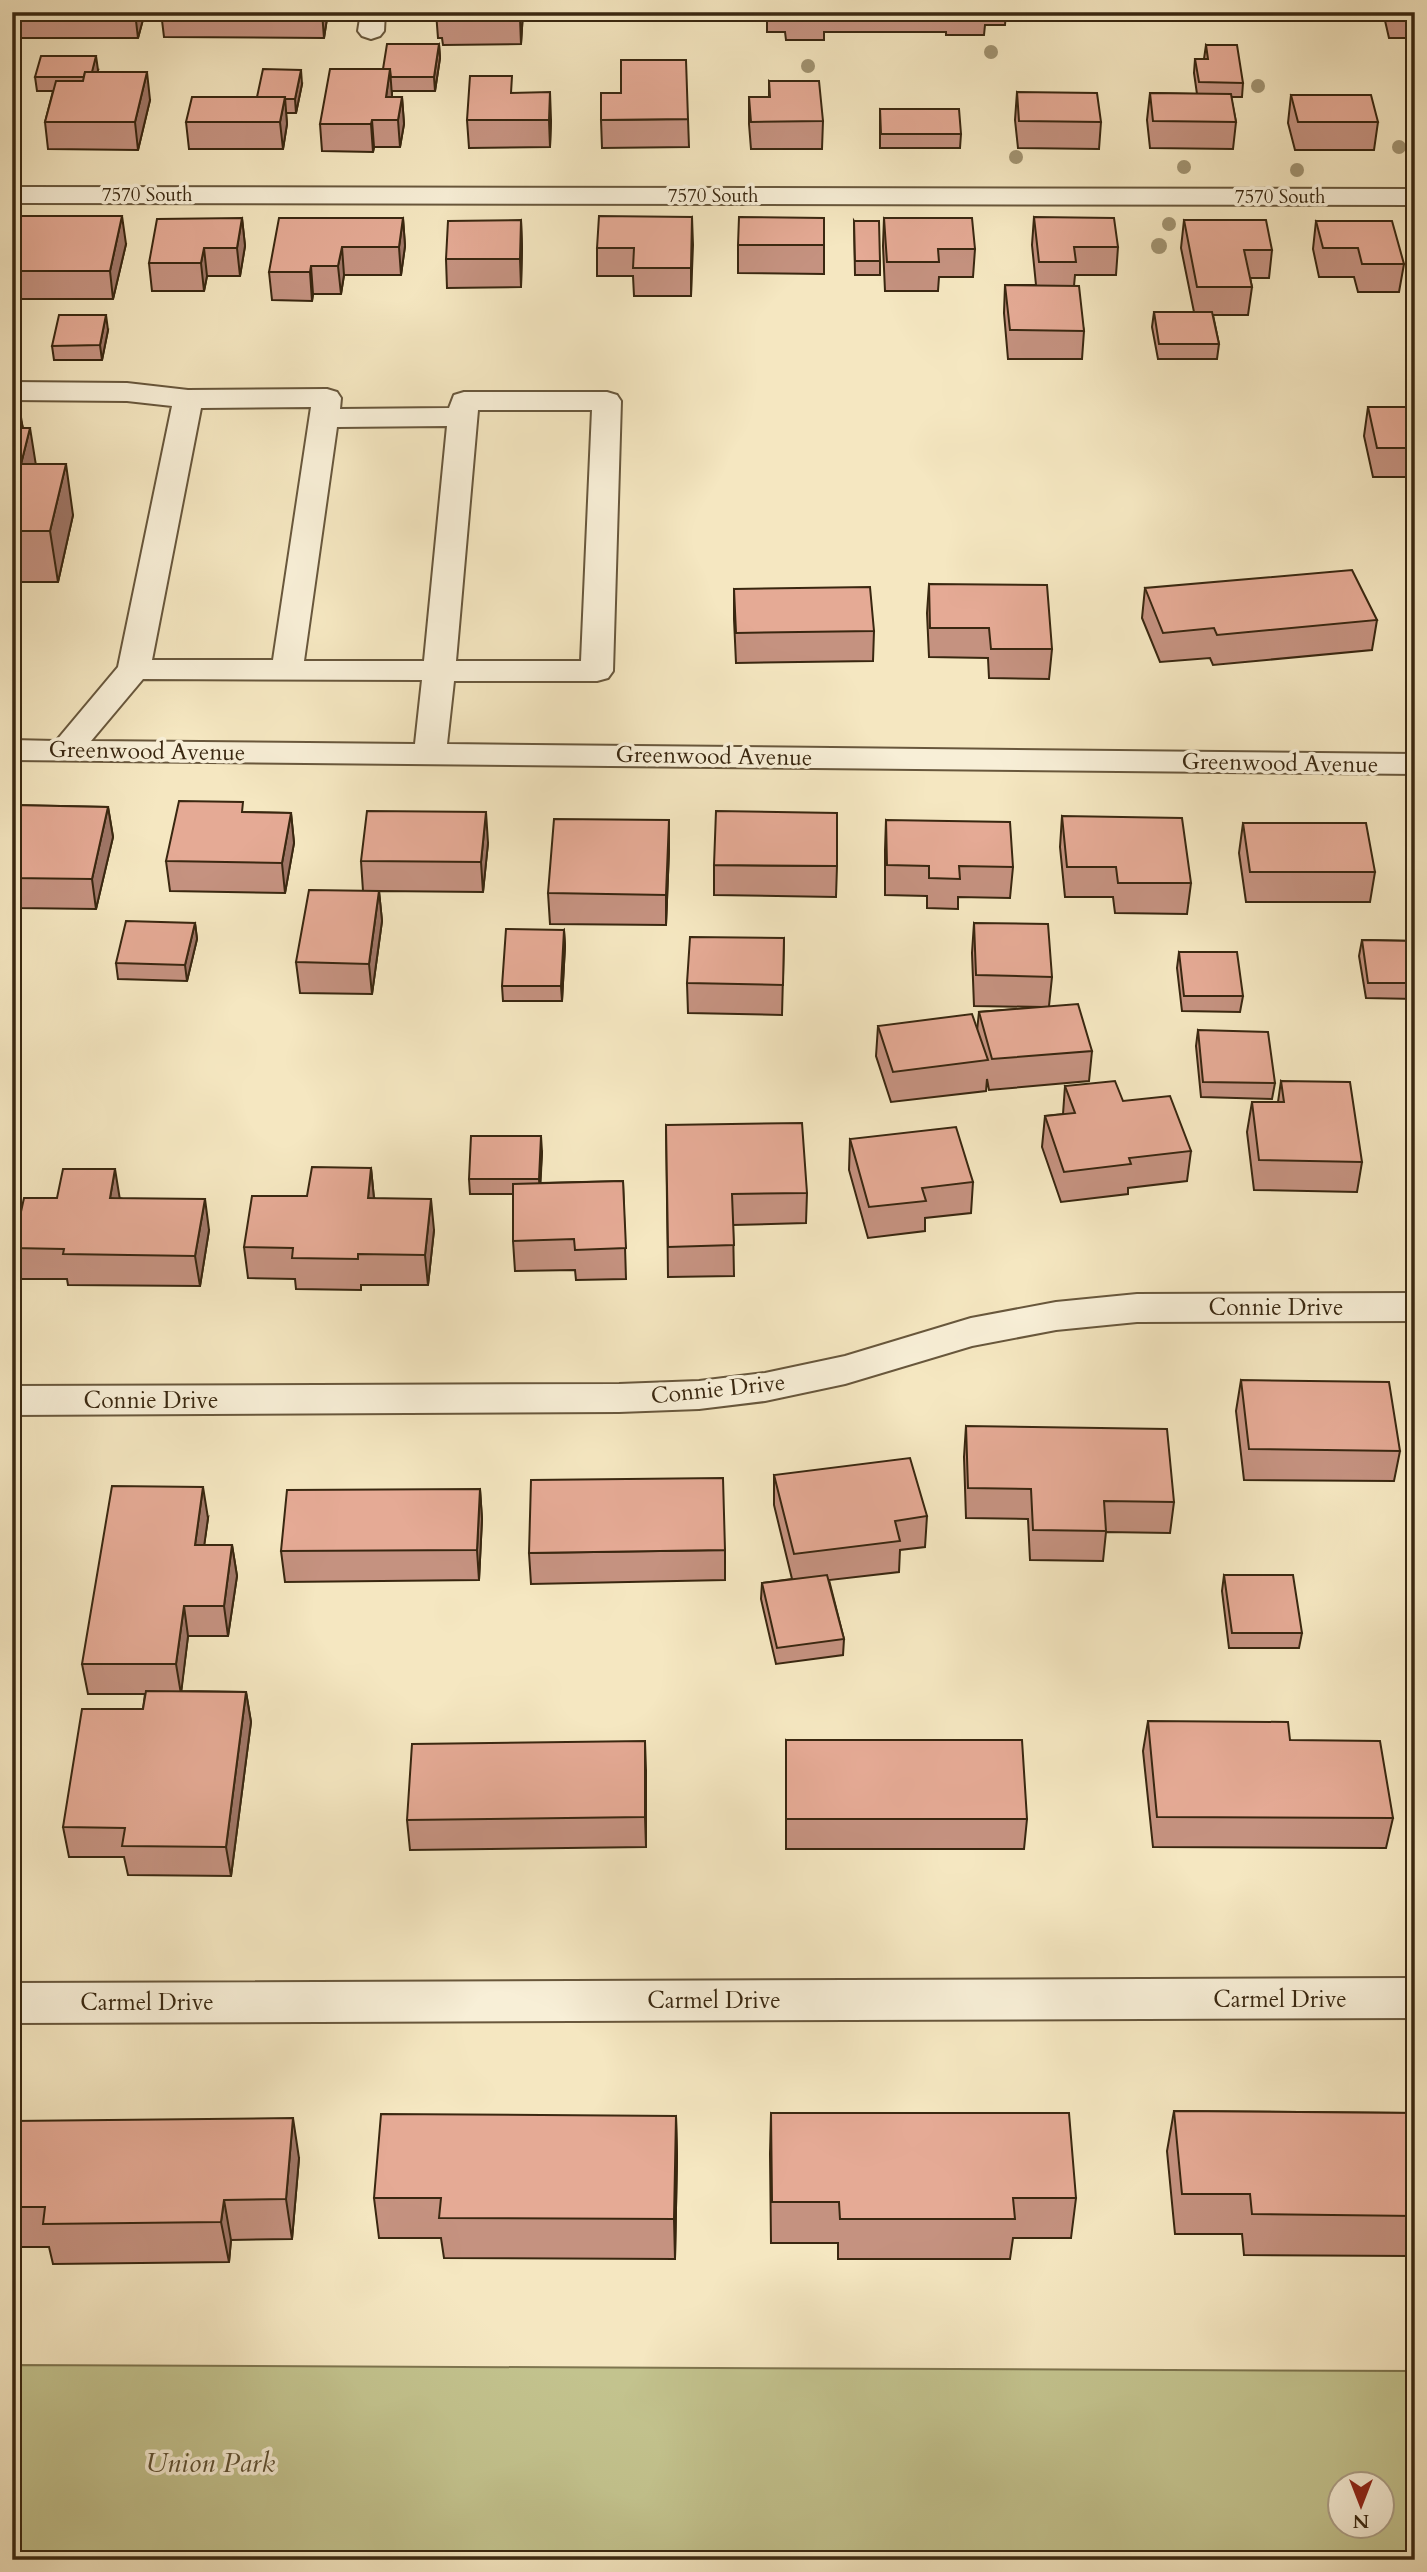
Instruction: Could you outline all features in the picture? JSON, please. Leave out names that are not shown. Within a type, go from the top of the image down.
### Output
[{"type":"street","name":"7570 South","points":[[12,195],[1415,197]]},
{"type":"street","points":[[12,391],[127,392],[188,399],[327,398],[286,670]]},
{"type":"street","points":[[66,750],[134,669],[188,399]]},
{"type":"street","points":[[134,669],[439,671],[597,671],[607,401],[464,401],[439,671],[430,753]]},
{"type":"street","points":[[324,418],[463,417]]},
{"type":"street","name":"Greenwood Avenue","points":[[12,750],[1415,764]]},
{"type":"street","name":"Connie Drive","points":[[12,1401],[619,1398],[699,1395],[765,1387],[845,1370],[971,1332],[1056,1316],[1137,1308],[1415,1307]]},
{"type":"street","name":"Carmel Drive","points":[[12,2003],[1415,1998]]},
{"type":"green space","name":"Union Park","points":[[12,2365],[1415,2371],[1415,2560],[12,2560]]},
{"type":"building","points":[[442,12],[520,12],[520,18],[441,18]]},
{"type":"building","points":[[824,12],[824,13],[786,13]]},
{"type":"building","points":[[387,44],[439,44],[434,77],[391,77],[390,69],[383,69]]},
{"type":"building","points":[[1206,45],[1237,45],[1243,83],[1199,82],[1195,59],[1208,59]]},
{"type":"building","points":[[41,56],[96,56],[92,72],[85,72],[84,77],[35,77]]},
{"type":"building","points":[[621,60],[686,60],[688,119],[601,120],[601,93],[621,93]]},
{"type":"building","points":[[263,69],[301,70],[295,99],[257,97]]},
{"type":"building","points":[[330,69],[390,69],[386,97],[402,97],[398,120],[372,120],[371,124],[320,124]]},
{"type":"building","points":[[85,72],[147,72],[135,122],[45,122],[56,81],[83,81]]},
{"type":"building","points":[[470,76],[512,76],[511,93],[550,92],[549,120],[467,120]]},
{"type":"building","points":[[769,81],[819,81],[823,121],[751,122],[749,97],[770,97]]},
{"type":"building","points":[[1017,92],[1097,93],[1101,122],[1019,121]]},
{"type":"building","points":[[1150,93],[1231,94],[1236,122],[1153,121]]},
{"type":"building","points":[[1291,95],[1371,95],[1378,122],[1298,122]]},
{"type":"building","points":[[192,97],[285,97],[280,122],[186,122]]},
{"type":"building","points":[[880,109],[959,109],[961,134],[881,134]]},
{"type":"building","points":[[12,216],[122,216],[110,271],[12,271]]},
{"type":"building","points":[[599,216],[692,217],[691,268],[633,268],[634,248],[597,248]]},
{"type":"building","points":[[739,217],[824,218],[824,245],[738,245]]},
{"type":"building","points":[[1034,217],[1114,218],[1118,247],[1074,247],[1076,262],[1039,262]]},
{"type":"building","points":[[242,218],[237,248],[204,248],[201,263],[149,263],[157,219]]},
{"type":"building","points":[[279,218],[403,218],[399,247],[342,247],[338,266],[311,266],[310,272],[269,272]]},
{"type":"building","points":[[884,218],[972,218],[975,249],[938,249],[939,262],[887,262]]},
{"type":"building","points":[[521,220],[520,259],[446,259],[448,221]]},
{"type":"building","points":[[1184,220],[1266,220],[1272,250],[1244,250],[1252,287],[1197,287]]},
{"type":"building","points":[[854,221],[879,221],[880,261],[855,261]]},
{"type":"building","points":[[1316,221],[1392,221],[1404,264],[1362,264],[1358,248],[1323,248]]},
{"type":"building","points":[[1005,285],[1079,286],[1084,331],[1010,330]]},
{"type":"building","points":[[1154,312],[1212,312],[1219,344],[1159,344]]},
{"type":"building","points":[[59,315],[106,315],[100,345],[52,346]]},
{"type":"building","points":[[12,386],[16,386],[12,402]]},
{"type":"building","points":[[1368,407],[1415,407],[1415,448],[1377,448]]},
{"type":"building","points":[[12,428],[30,428],[21,464],[66,464],[50,531],[12,531]]},
{"type":"building","points":[[1352,570],[1377,620],[1217,635],[1214,628],[1163,633],[1145,588]]},
{"type":"building","points":[[929,584],[1047,585],[1052,649],[991,649],[989,628],[930,628]]},
{"type":"building","points":[[870,587],[874,631],[736,633],[734,589]]},
{"type":"building","points":[[179,801],[243,802],[242,812],[291,813],[282,863],[166,861]]},
{"type":"building","points":[[12,805],[108,807],[92,879],[12,878],[17,856],[12,856]]},
{"type":"building","points":[[367,811],[486,812],[481,862],[361,861]]},
{"type":"building","points":[[716,811],[837,813],[837,866],[714,865]]},
{"type":"building","points":[[1062,816],[1182,818],[1191,883],[1118,883],[1116,867],[1067,867]]},
{"type":"building","points":[[554,819],[669,820],[666,895],[548,893]]},
{"type":"building","points":[[886,820],[1010,822],[1013,867],[959,866],[960,879],[929,878],[929,866],[887,865]]},
{"type":"building","points":[[1243,823],[1366,823],[1375,872],[1250,872]]},
{"type":"building","points":[[309,890],[379,891],[369,964],[296,962]]},
{"type":"building","points":[[126,921],[195,923],[185,965],[116,963]]},
{"type":"building","points":[[974,923],[1048,924],[1052,977],[976,975]]},
{"type":"building","points":[[506,929],[564,930],[561,986],[502,986]]},
{"type":"building","points":[[690,937],[784,938],[783,985],[687,983]]},
{"type":"building","points":[[1362,940],[1415,941],[1415,983],[1368,983]]},
{"type":"building","points":[[1179,952],[1237,952],[1243,996],[1184,996]]},
{"type":"building","points":[[1078,1004],[1092,1051],[992,1059],[979,1012]]},
{"type":"building","points":[[972,1014],[988,1060],[893,1072],[878,1026]]},
{"type":"building","points":[[1198,1030],[1268,1032],[1275,1083],[1203,1082]]},
{"type":"building","points":[[1115,1081],[1123,1101],[1170,1096],[1191,1151],[1129,1158],[1131,1164],[1064,1172],[1045,1116],[1075,1113],[1065,1086]]},
{"type":"building","points":[[1281,1081],[1350,1082],[1362,1162],[1259,1160],[1252,1102],[1284,1102]]},
{"type":"building","points":[[802,1123],[807,1193],[732,1194],[734,1245],[668,1247],[666,1125]]},
{"type":"building","points":[[956,1127],[973,1182],[922,1188],[926,1201],[869,1207],[850,1139]]},
{"type":"building","points":[[471,1136],[541,1136],[539,1179],[469,1179]]},
{"type":"building","points":[[312,1167],[371,1168],[368,1198],[431,1199],[425,1255],[358,1254],[358,1259],[292,1258],[293,1248],[244,1247],[252,1196],[307,1196]]},
{"type":"building","points":[[63,1169],[115,1169],[110,1198],[205,1199],[195,1256],[63,1254],[64,1249],[13,1248],[24,1198],[57,1198]]},
{"type":"building","points":[[623,1181],[626,1248],[575,1250],[574,1239],[513,1241],[513,1184]]},
{"type":"building","points":[[1241,1380],[1389,1382],[1400,1451],[1249,1449]]},
{"type":"building","points":[[966,1426],[1167,1429],[1174,1502],[1104,1501],[1106,1531],[1033,1530],[1031,1489],[968,1488]]},
{"type":"building","points":[[910,1458],[927,1516],[895,1521],[900,1541],[794,1554],[774,1475]]},
{"type":"building","points":[[723,1478],[725,1550],[529,1553],[531,1480]]},
{"type":"building","points":[[112,1486],[203,1487],[195,1545],[232,1545],[224,1606],[184,1606],[176,1664],[82,1664]]},
{"type":"building","points":[[480,1489],[477,1550],[281,1551],[287,1490]]},
{"type":"building","points":[[827,1575],[844,1639],[777,1648],[762,1583]]},
{"type":"building","points":[[1224,1575],[1293,1575],[1302,1633],[1232,1633]]},
{"type":"building","points":[[146,1691],[246,1692],[226,1847],[122,1846],[125,1828],[63,1827],[82,1709],[143,1709]]},
{"type":"building","points":[[1148,1721],[1288,1722],[1290,1740],[1380,1741],[1393,1818],[1157,1817]]},
{"type":"building","points":[[786,1740],[1022,1740],[1027,1819],[786,1819]]},
{"type":"building","points":[[645,1741],[645,1817],[407,1820],[412,1744]]},
{"type":"building","points":[[1174,2111],[1415,2113],[1415,2216],[1252,2214],[1250,2194],[1182,2194]]},
{"type":"building","points":[[771,2113],[1069,2113],[1076,2198],[1013,2198],[1015,2219],[840,2219],[839,2202],[772,2202]]},
{"type":"building","points":[[381,2114],[676,2116],[674,2219],[439,2218],[441,2198],[374,2198]]},
{"type":"building","points":[[293,2118],[286,2199],[224,2200],[221,2222],[43,2224],[45,2207],[12,2207],[12,2121]]}]
